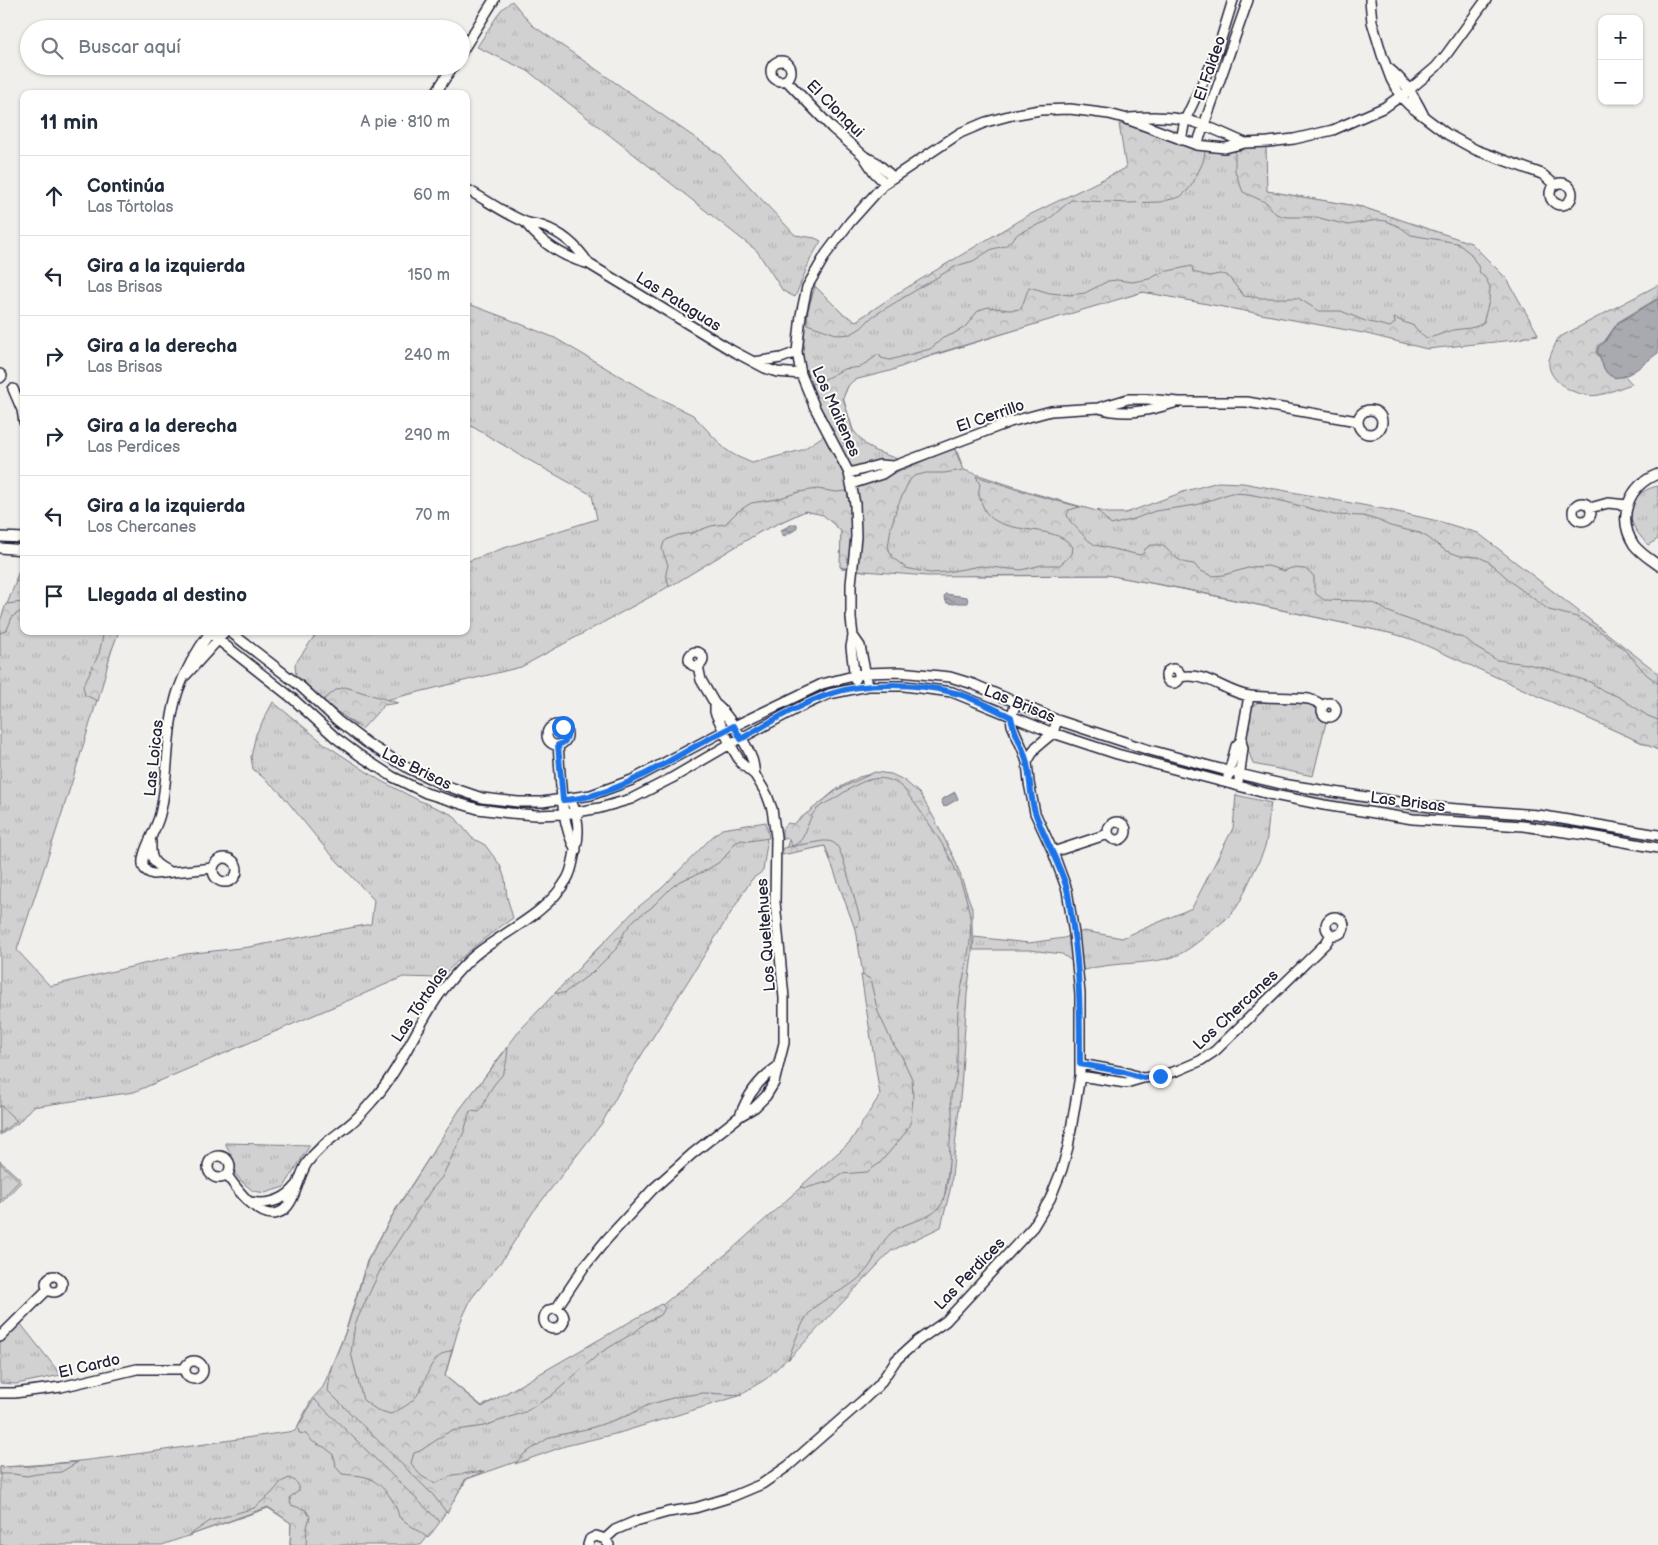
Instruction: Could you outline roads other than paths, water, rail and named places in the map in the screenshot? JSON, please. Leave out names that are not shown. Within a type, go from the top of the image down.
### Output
[{"type":"street","points":[[470,39],[494,0]]},
{"type":"street","name":"El Faldeo","points":[[1181,140],[1185,120],[1217,52],[1233,0]]},
{"type":"street","name":"El Faldeo","points":[[1197,145],[1248,0]]},
{"type":"street","points":[[1370,0],[1372,22],[1387,68],[1401,97],[1447,134],[1476,150],[1542,174],[1555,185]]},
{"type":"street","name":"Los Maitenes","points":[[857,688],[851,647],[853,636],[851,618],[856,524],[855,504],[848,473],[815,408],[801,374],[797,352],[801,315],[808,287],[826,254],[850,222],[885,183],[960,132],[986,122],[1040,110],[1070,110],[1109,114],[1197,145],[1225,148],[1245,143],[1294,139],[1333,130],[1378,110],[1401,97],[1436,67],[1486,0]]},
{"type":"street","points":[[1387,68],[1399,76],[1416,99],[1425,116]]},
{"type":"street","points":[[438,90],[447,75]]},
{"type":"street","name":"El Clonqui","points":[[786,80],[832,128],[864,156],[876,162],[893,177]]},
{"type":"street","name":"Los Maitenes","points":[[1124,118],[1156,117],[1185,120],[1245,143]]},
{"type":"street","name":"El Clonqui","points":[[864,156],[874,172],[885,183]]},
{"type":"street","name":"Las Pataguas","points":[[470,191],[525,222],[555,231],[569,240],[589,264]]},
{"type":"street","name":"Las Pataguas","points":[[525,222],[534,234],[553,249],[574,260],[589,264],[731,350],[777,372],[801,374]]},
{"type":"street","points":[[754,362],[781,358],[797,352]]},
{"type":"street","points":[[13,389],[20,403]]},
{"type":"street","name":"El Cerrillo","points":[[851,484],[882,474],[894,466],[1010,422],[1051,412],[1098,408],[1128,399],[1179,402],[1247,402],[1358,421]]},
{"type":"street","name":"El Cerrillo","points":[[1098,408],[1113,412],[1133,413],[1179,402]]},
{"type":"street","name":"El Cerrillo","points":[[848,473],[879,465],[894,466]]},
{"type":"street","points":[[1658,474],[1648,478],[1634,490],[1625,514],[1627,528],[1634,545],[1646,557],[1658,565]]},
{"type":"street","points":[[1590,508],[1608,503],[1627,505]]},
{"type":"street","points":[[0,537],[20,535]]},
{"type":"street","points":[[0,548],[20,549]]},
{"type":"street","name":"Las Loicas","points":[[207,635],[191,660],[173,711],[164,800],[159,822],[151,840],[150,853],[155,863],[170,872],[213,868]]},
{"type":"street","name":"Las Brisas","points":[[212,635],[292,698],[336,738],[401,781],[454,803],[510,814],[565,814],[600,808],[631,799],[672,778],[730,744],[829,694],[868,686],[904,686],[952,692],[1053,733],[1117,754],[1226,784],[1371,813],[1413,819],[1523,826],[1658,848]]},
{"type":"street","name":"Las Loicas","points":[[183,679],[224,635]]},
{"type":"street","name":"Las Brisas","points":[[233,635],[300,686],[338,721],[367,743],[408,768],[444,785],[482,798],[518,802],[542,802],[591,796],[632,780],[724,731],[822,684],[865,673],[900,672],[950,677],[973,684],[1057,720],[1146,749],[1229,772],[1291,786],[1431,807],[1538,815],[1658,835]]},
{"type":"street","name":"Los Maitenes","points":[[853,636],[860,646],[868,686]]},
{"type":"street","name":"Los Queltehues","points":[[556,1309],[584,1267],[606,1239],[642,1202],[692,1154],[740,1116],[755,1107],[766,1096],[774,1083],[784,1043],[785,1016],[776,910],[776,837],[770,803],[755,775],[742,763],[730,744],[716,712],[715,704],[701,680],[698,666]]},
{"type":"street","points":[[1180,677],[1189,675],[1199,676],[1249,696],[1309,699],[1323,706]]},
{"type":"street","points":[[1237,786],[1243,748],[1241,741],[1249,696]]},
{"type":"street","name":"Los Queltehues","points":[[715,704],[722,709],[734,726],[753,760],[755,775]]},
{"type":"street","points":[[1011,717],[1016,704]]},
{"type":"street","name":"Las Perdices","points":[[588,1545],[593,1537],[600,1536],[607,1542],[615,1530],[636,1521],[668,1512],[695,1508],[730,1497],[762,1484],[788,1466],[879,1385],[896,1360],[916,1342],[946,1321],[1033,1227],[1050,1199],[1062,1169],[1068,1147],[1080,1076],[1080,994],[1067,890],[1053,852],[1035,813],[1028,783],[1027,762],[1012,725],[1011,717]]},
{"type":"street","points":[[1027,762],[1036,747],[1053,733],[1057,720]]},
{"type":"street","points":[[1226,784],[1236,746],[1241,741]]},
{"type":"street","points":[[359,755],[367,743]]},
{"type":"street","name":"Las Tórtolas","points":[[226,1175],[250,1202],[265,1203],[278,1200],[289,1194],[296,1186],[302,1172],[314,1154],[359,1116],[382,1090],[430,1008],[457,973],[479,952],[546,904],[567,880],[572,869],[579,837],[573,805],[566,800],[558,745]]},
{"type":"street","name":"Las Tórtolas","points":[[566,800],[562,804],[570,841],[576,850]]},
{"type":"street","points":[[1053,852],[1108,834]]},
{"type":"street","name":"Los Chercanes","points":[[1080,1076],[1126,1083],[1160,1076],[1200,1061],[1215,1051],[1326,943],[1331,935]]},
{"type":"street","name":"Los Chercanes","points":[[1080,1064],[1124,1072],[1143,1078]]},
{"type":"street","name":"Los Queltehues","points":[[740,1116],[748,1098],[758,1084],[778,1067]]},
{"type":"street","points":[[0,1336],[48,1289]]},
{"type":"street","name":"El Cardo","points":[[0,1393],[14,1394],[61,1387],[137,1369],[185,1369]]},
{"type":"water","points":[[1658,299],[1658,353],[1634,371],[1619,377],[1613,377],[1604,368],[1597,352],[1599,346],[1604,343],[1618,323]]},
{"type":"water","points":[[797,524],[795,530],[784,536],[781,533],[781,530]]},
{"type":"water","points":[[945,594],[967,597],[968,603],[947,603],[944,598]]},
{"type":"water","points":[[955,792],[958,799],[944,807],[941,800]]}]
